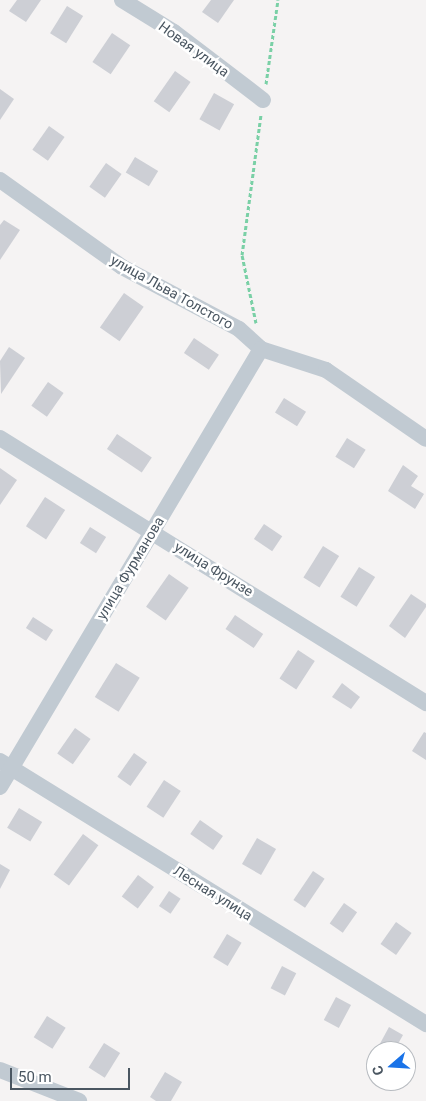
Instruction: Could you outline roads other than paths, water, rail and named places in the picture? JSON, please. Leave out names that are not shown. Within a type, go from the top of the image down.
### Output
[{"type":"street","name":"Новая улица","points":[[122,0],[174,32],[263,100]]},
{"type":"street","name":"улица Льва Толстого","points":[[0,180],[122,267],[239,329],[261,349],[326,370],[426,439]]},
{"type":"street","name":"улица Фурманова","points":[[0,787],[6,764],[152,530],[261,349]]},
{"type":"street","name":"улица Фрунзе","points":[[0,438],[152,530],[426,703]]},
{"type":"street","name":"Лесная улица","points":[[6,764],[426,1024]]},
{"type":"street","points":[[0,1070],[79,1101]]}]
